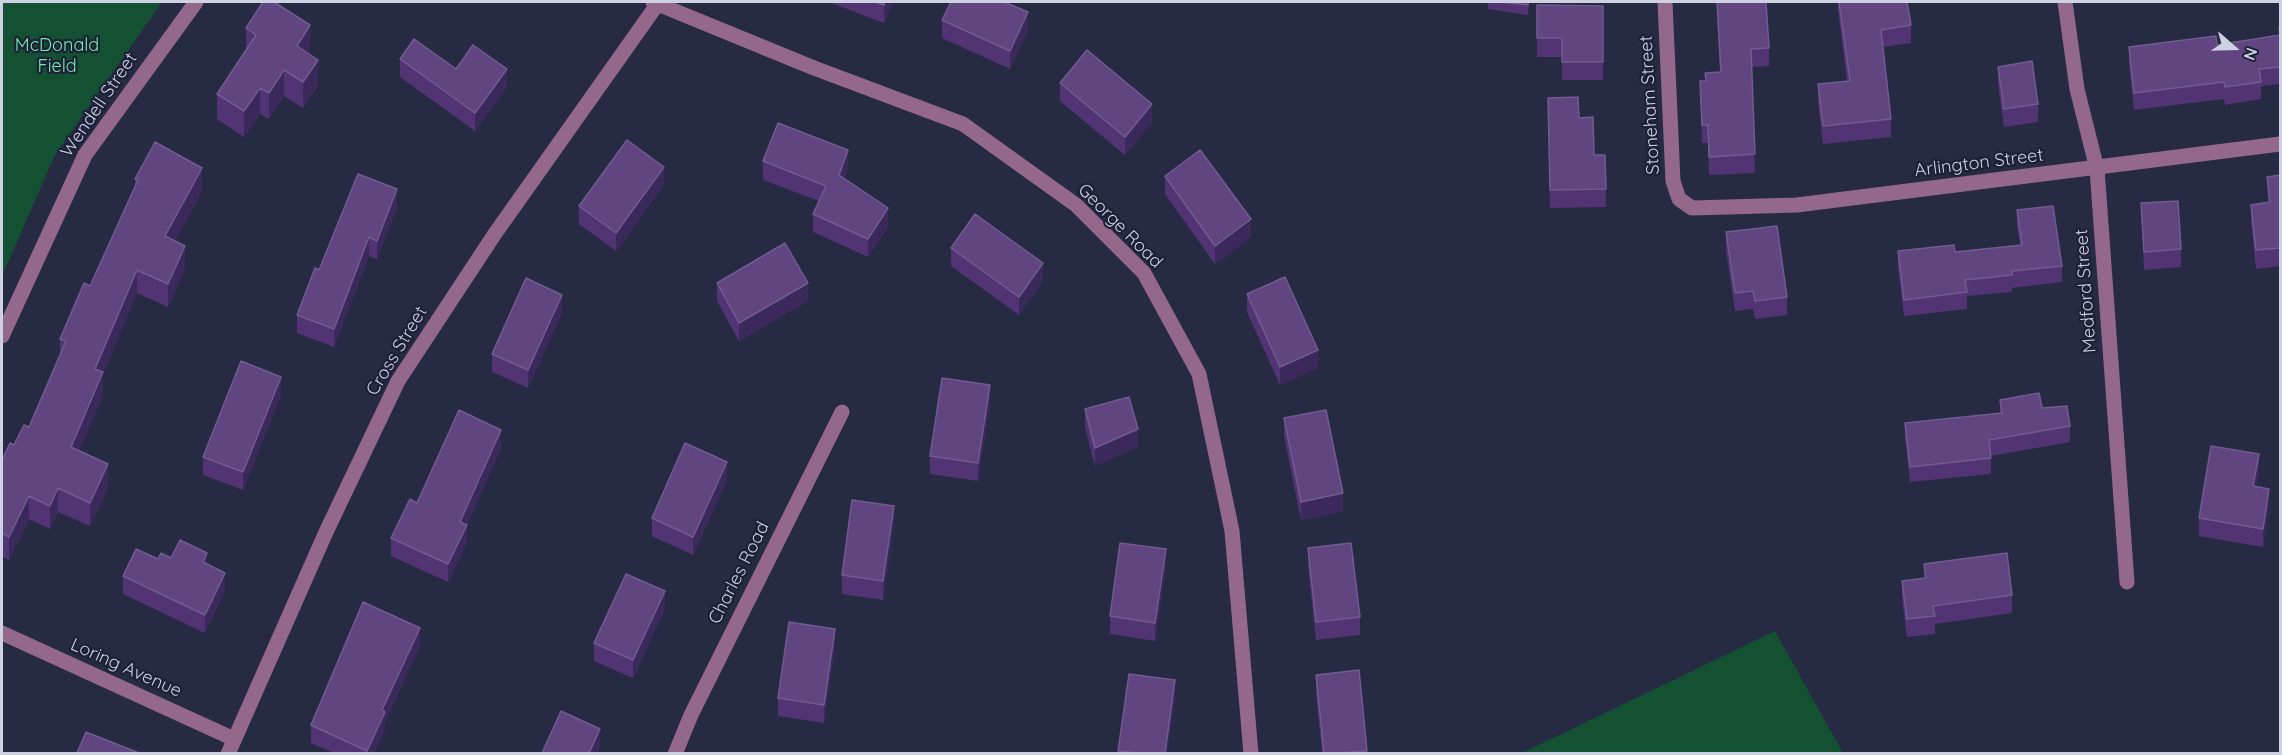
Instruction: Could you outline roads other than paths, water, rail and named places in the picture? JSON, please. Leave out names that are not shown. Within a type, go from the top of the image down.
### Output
[{"type":"street","name":"Wendell Street","points":[[2,336],[85,155],[196,2]]},
{"type":"street","name":"Cross Street","points":[[228,753],[326,532],[398,381],[494,235],[657,2]]},
{"type":"street","name":"George Road","points":[[657,2],[814,68],[963,124],[1076,205],[1144,273],[1199,374],[1232,531],[1251,753]]},
{"type":"street","name":"Stoneham Street","points":[[1665,2],[1673,181],[1683,204]]},
{"type":"street","name":"Medford Street","points":[[2065,2],[2080,105],[2097,169],[2127,582]]},
{"type":"street","name":"Arlington Street","points":[[1683,204],[1706,210],[1791,206],[2280,144]]},
{"type":"street","name":"Charles Road","points":[[675,753],[696,705],[842,412]]},
{"type":"street","name":"Loring Avenue","points":[[2,633],[234,739]]},
{"type":"park label","name":"McDonald Field","points":[[57,56]]}]
